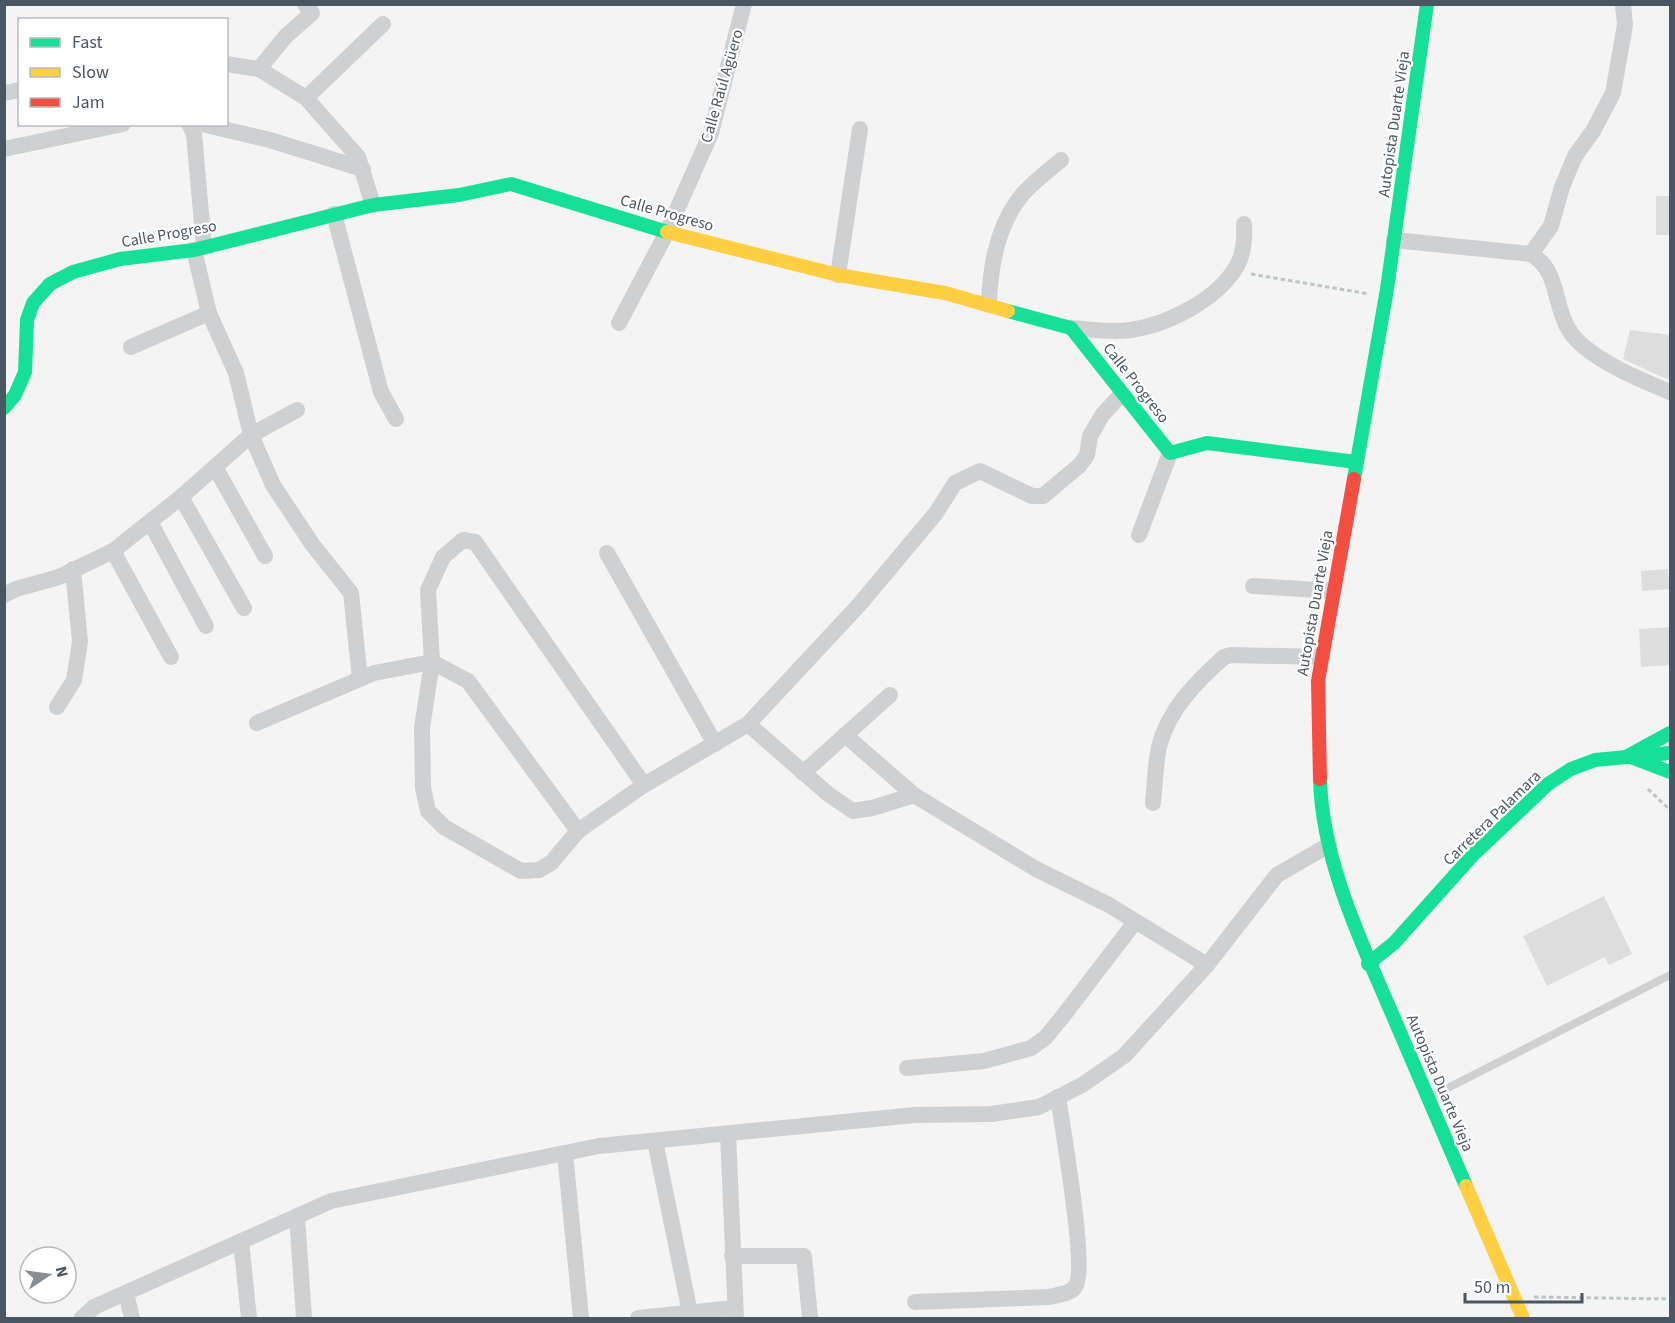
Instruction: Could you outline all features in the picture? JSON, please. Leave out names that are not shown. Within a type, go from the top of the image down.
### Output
[{"type":"main road","name":"Autopista Duarte Vieja","points":[[1427,4],[1395,240],[1318,681],[1321,801],[1329,845],[1368,964],[1523,1318]]},
{"type":"main road","name":"Calle Progreso","points":[[4,408],[15,395],[25,372],[27,320],[33,303],[50,284],[73,272],[120,259],[199,249],[373,205],[459,195],[511,184],[667,232],[838,274],[945,293],[1071,328],[1170,453]]},
{"type":"main road","points":[[1170,453],[1207,443],[1356,462]]},
{"type":"main road","points":[[1628,756],[1671,733]]},
{"type":"main road","name":"Carretera Palamara","points":[[1368,964],[1394,943],[1472,856],[1548,784],[1571,769],[1595,760],[1671,753]]},
{"type":"main road","points":[[1628,756],[1671,772]]},
{"type":"street","points":[[259,69],[286,36],[312,14],[306,4]]},
{"type":"street","name":"Calle Raúl Agüero","points":[[619,323],[667,232],[711,132],[744,4]]},
{"type":"street","points":[[1531,254],[1551,226],[1562,187],[1575,156],[1593,131],[1613,93],[1625,25],[1623,4]]},
{"type":"street","points":[[306,98],[383,24]]},
{"type":"street","points":[[228,64],[259,69],[306,98],[358,157],[373,205]]},
{"type":"street","points":[[4,149],[113,126]]},
{"type":"street","points":[[190,126],[194,134],[199,249],[210,313],[236,373],[251,435],[273,485],[312,544],[351,593],[360,679]]},
{"type":"street","points":[[210,126],[270,140],[363,169]]},
{"type":"street","points":[[838,274],[860,129]]},
{"type":"street","points":[[989,306],[990,272],[1004,224],[1022,195],[1061,160]]},
{"type":"street","points":[[334,214],[381,392],[396,419]]},
{"type":"street","points":[[1071,328],[1131,330],[1165,320],[1220,288],[1235,271],[1245,243],[1244,224]]},
{"type":"street","points":[[1395,240],[1531,254],[1545,267],[1554,282],[1562,316],[1570,332],[1607,362],[1671,392]]},
{"type":"street","points":[[131,347],[210,313]]},
{"type":"street","points":[[644,785],[475,542],[463,540],[443,557],[428,590],[432,662],[422,728],[423,788],[428,811],[444,827],[521,871],[539,870],[550,863],[578,831],[644,785],[747,724],[859,605],[936,513],[955,483],[980,471],[1032,496],[1043,496],[1080,465],[1087,455],[1090,436],[1103,414],[1122,394]]},
{"type":"street","points":[[4,595],[16,589],[58,577],[114,550],[180,497],[251,435],[297,410]]},
{"type":"street","points":[[1139,535],[1170,453]]},
{"type":"street","points":[[215,467],[265,556]]},
{"type":"street","points":[[180,497],[244,608]]},
{"type":"street","points":[[150,522],[206,626]]},
{"type":"street","points":[[114,550],[171,657]]},
{"type":"street","points":[[607,553],[715,744]]},
{"type":"street","points":[[57,707],[74,680],[80,642],[73,568]]},
{"type":"street","points":[[1253,586],[1333,591]]},
{"type":"street","points":[[1153,803],[1159,747],[1169,720],[1179,703],[1224,657],[1322,657]]},
{"type":"street","points":[[257,723],[374,673],[432,662],[468,681],[578,831]]},
{"type":"street","points":[[803,773],[890,695]]},
{"type":"street","points":[[747,724],[803,773],[853,811],[872,808],[914,795]]},
{"type":"street","points":[[845,735],[914,795],[1036,869],[1109,905],[1207,966]]},
{"type":"street","points":[[82,1318],[94,1307],[331,1201],[565,1153],[655,1141],[915,1115],[991,1114],[1039,1107],[1082,1085],[1124,1056],[1207,966],[1277,875],[1329,845]]},
{"type":"street","points":[[907,1068],[984,1061],[1031,1048],[1045,1038],[1060,1020],[1135,922]]},
{"type":"street","points":[[915,1302],[1049,1297],[1068,1292],[1075,1287],[1079,1272],[1077,1237],[1059,1097]]},
{"type":"street","points":[[638,1318],[690,1313],[735,1313],[728,1134]]},
{"type":"street","points":[[655,1141],[690,1313]]},
{"type":"street","points":[[565,1153],[581,1318]]},
{"type":"street","points":[[297,1216],[304,1318]]},
{"type":"street","points":[[241,1241],[249,1318]]},
{"type":"street","points":[[732,1256],[804,1256],[810,1318]]},
{"type":"street","points":[[126,1293],[132,1318]]},
{"type":"lane","points":[[1428,1098],[1671,975]]},
{"type":"path","points":[[1235,271],[1385,297]]},
{"type":"path","points":[[1514,1296],[1671,1299]]},
{"type":"building","points":[[1656,196],[1671,196],[1671,235],[1656,235]]},
{"type":"building","points":[[1630,330],[1671,335],[1671,381],[1623,359]]},
{"type":"building","points":[[1668,569],[1670,589],[1642,591],[1641,571]]},
{"type":"building","points":[[1671,627],[1671,665],[1641,667],[1639,629]]},
{"type":"building","points":[[1604,896],[1632,954],[1609,965],[1605,957],[1547,986],[1523,936]]},
{"type":"traffic: fast","points":[[1354,479],[1387,289],[1427,4]]},
{"type":"traffic: fast","points":[[4,408],[15,395],[25,372],[27,320],[33,303],[50,284],[73,272],[120,259],[194,250],[373,205],[459,195],[511,184],[667,232]]},
{"type":"traffic: fast","points":[[1008,311],[1071,328],[1170,453],[1207,443],[1356,462]]},
{"type":"traffic: fast","points":[[1628,756],[1670,733]]},
{"type":"traffic: fast","points":[[1368,964],[1394,943],[1472,856],[1548,784],[1571,769],[1595,760],[1670,753]]},
{"type":"traffic: fast","points":[[1628,756],[1670,772]]},
{"type":"traffic: fast","points":[[1320,779],[1327,839],[1344,897],[1366,954],[1466,1186]]},
{"type":"traffic: slow","points":[[667,232],[838,275],[945,293],[1008,311]]},
{"type":"traffic: slow","points":[[1466,1186],[1523,1318]]},
{"type":"traffic: jam","points":[[1320,779],[1318,681],[1354,479]]}]
